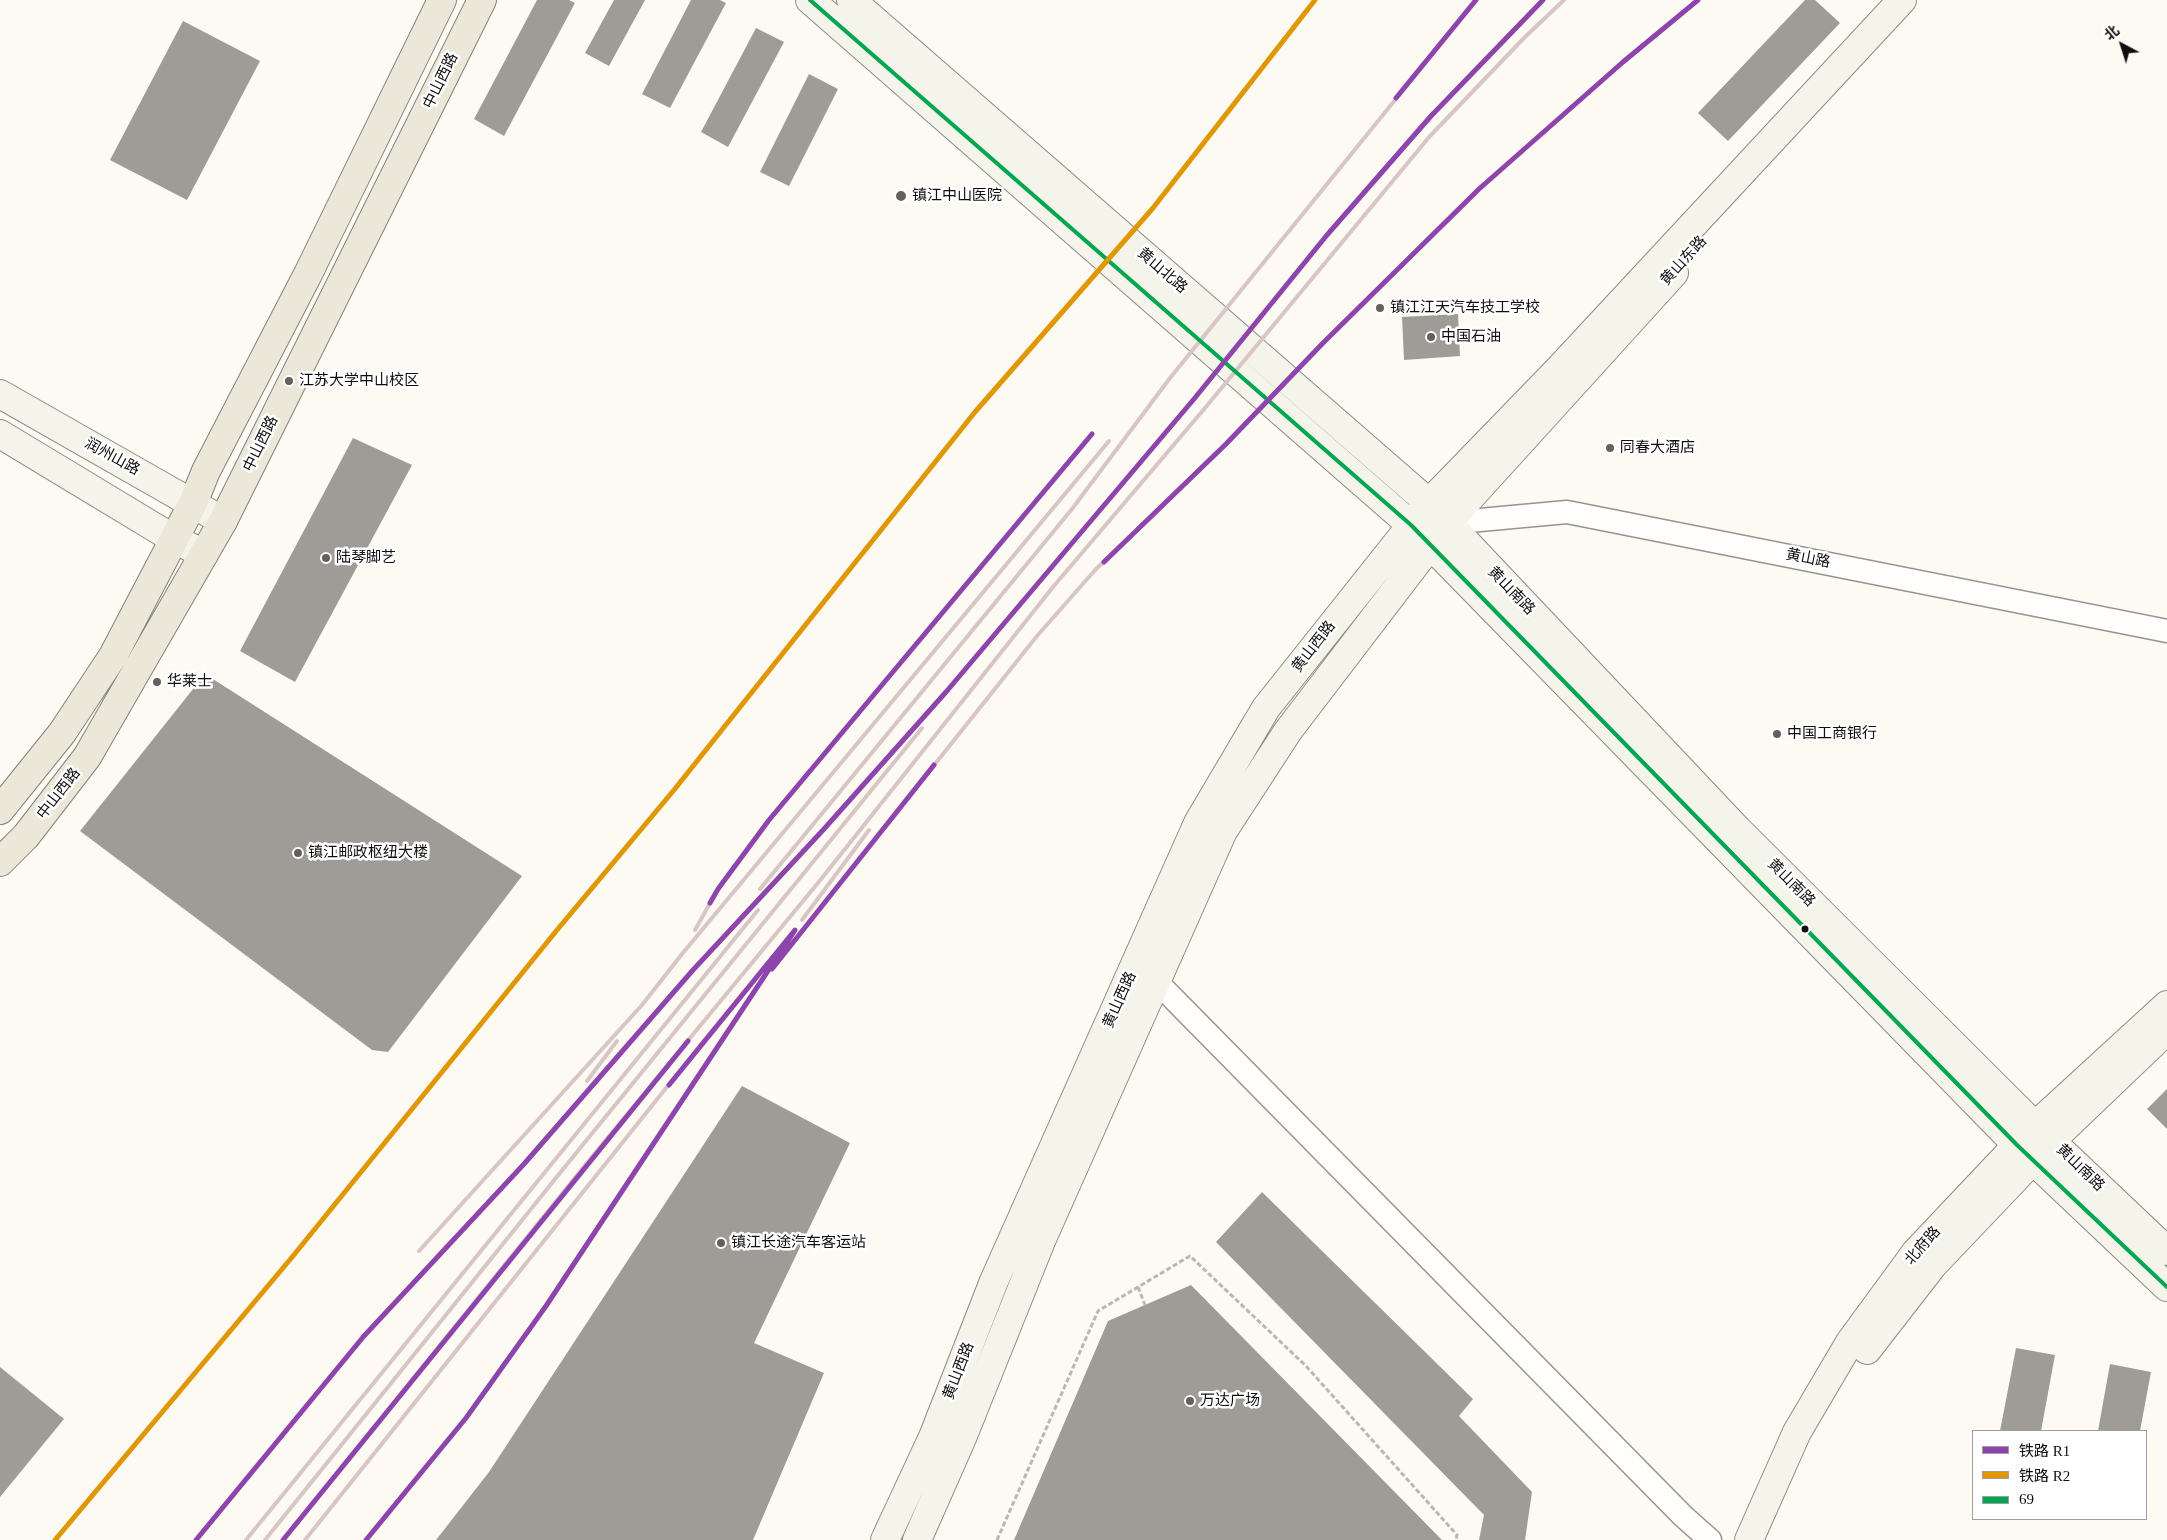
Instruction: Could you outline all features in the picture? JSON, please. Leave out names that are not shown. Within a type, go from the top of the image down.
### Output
[{"type":"main road","points":[[0,810],[62,732],[113,656],[193,503],[206,471],[308,274],[442,0]]},
{"type":"main road","name":"中山西路","points":[[0,862],[26,836],[87,757],[223,521],[482,0]]},
{"type":"main road","name":"黄山北路","points":[[810,0],[1411,525]]},
{"type":"main road","name":"黄山北路","points":[[851,0],[1429,503]]},
{"type":"main road","name":"黄山东路","points":[[1429,503],[1559,369],[1902,0]]},
{"type":"main road","name":"黄山东路","points":[[1446,523],[1922,0]]},
{"type":"main road","name":"润州山路","points":[[0,394],[223,521]]},
{"type":"main road","points":[[0,434],[174,539],[204,554]]},
{"type":"main road","name":"黄山西路","points":[[885,1540],[933,1437],[994,1281],[1198,823],[1266,708],[1429,503]]},
{"type":"main road","name":"黄山南路","points":[[1429,503],[1738,830],[2043,1133],[2167,1251]]},
{"type":"main road","name":"黄山西路","points":[[917,1540],[962,1438],[1041,1240],[1223,831],[1288,731],[1446,523]]},
{"type":"main road","name":"黄山南路","points":[[1411,525],[2025,1153],[2167,1287]]},
{"type":"main road","name":"北府路","points":[[1770,1540],[1809,1445],[1863,1355],[1933,1265],[2025,1153],[2167,1005]]},
{"type":"main road","name":"北府路","points":[[2043,1133],[2167,1030]]},
{"type":"main road","name":"北府路","points":[[1749,1540],[1796,1432],[1850,1342],[1916,1252],[2025,1153]]},
{"type":"street","name":"黄山路","points":[[1446,523],[1567,512],[2167,631]]},
{"type":"street","points":[[1157,982],[1676,1509],[1710,1540]]},
{"type":"path","points":[[997,1540],[1098,1311],[1190,1256],[1306,1366],[1457,1536],[1456,1540]]},
{"type":"path","points":[[1138,1287],[1145,1305]]},
{"type":"building","points":[[537,0],[569,0],[575,3],[504,136],[474,119]]},
{"type":"building","points":[[614,0],[645,0],[609,66],[585,53]]},
{"type":"building","points":[[691,0],[720,0],[726,3],[670,108],[642,94]]},
{"type":"building","points":[[1805,0],[1815,0],[1840,23],[1728,141],[1698,113]]},
{"type":"building","points":[[183,21],[260,61],[187,200],[110,160]]},
{"type":"building","points":[[756,28],[784,42],[728,147],[701,132]]},
{"type":"building","points":[[809,74],[838,89],[789,186],[760,172]]},
{"type":"building","name":"中国石油","points":[[1458,314],[1460,356],[1404,360],[1402,317]]},
{"type":"building","name":"陆琴脚艺","points":[[353,438],[412,465],[295,682],[240,651]]},
{"type":"building","name":"镇江邮政枢纽大楼","points":[[205,674],[522,876],[388,1052],[372,1050],[80,831]]},
{"type":"building","name":"镇江长途汽车客运站","points":[[742,1086],[850,1143],[754,1343],[824,1373],[753,1540],[436,1540],[489,1472]]},
{"type":"building","points":[[2167,1089],[2167,1129],[2147,1109]]},
{"type":"building","points":[[1262,1192],[1473,1399],[1459,1416],[1532,1492],[1525,1540],[1479,1540],[1484,1515],[1216,1242]]},
{"type":"building","name":"万达广场","points":[[1191,1285],[1442,1540],[1014,1540],[1108,1321]]},
{"type":"building","points":[[2016,1348],[2055,1355],[2041,1430],[2000,1430]]},
{"type":"building","points":[[2110,1364],[2151,1372],[2140,1430],[2098,1430]]},
{"type":"building","points":[[0,1367],[64,1419],[0,1497]]},
{"type":"railway","points":[[55,1540],[293,1256],[557,930],[674,790],[975,412],[1153,208],[1315,0]]},
{"type":"railway","points":[[760,889],[1072,509],[1170,378],[1476,0]]},
{"type":"railway","points":[[196,1540],[364,1336],[524,1164],[693,970],[824,829],[946,692],[1194,399],[1327,235],[1431,116],[1543,0]]},
{"type":"railway","points":[[283,1540],[582,1169],[822,878],[1053,587],[1205,408],[1430,136],[1525,37],[1564,0]]},
{"type":"railway","points":[[794,941],[1037,636],[1096,569],[1226,444],[1323,343],[1479,189],[1623,62],[1698,0]]},
{"type":"railway","points":[[695,930],[718,889],[769,820],[1092,434]]},
{"type":"railway","points":[[419,1251],[642,1005],[682,954],[1109,441]]},
{"type":"railway","points":[[265,1540],[568,1163],[922,728]]},
{"type":"railway","points":[[802,920],[869,830]]},
{"type":"railway","points":[[246,1540],[758,910]]},
{"type":"railway","points":[[305,1540],[702,1043],[795,930],[546,1306],[466,1418],[366,1540]]},
{"type":"railway","points":[[587,1081],[617,1041]]},
{"type":"rail line","name":"R2","points":[[55,1540],[293,1256],[557,930],[674,790],[975,412],[1153,208],[1315,0]]},
{"type":"rail line","name":"R1","points":[[1396,98],[1476,0]]},
{"type":"rail line","name":"R1","points":[[196,1540],[364,1336],[524,1164],[693,970],[824,829],[946,692],[1194,399],[1327,235],[1431,116],[1543,0]]},
{"type":"rail line","name":"R1","points":[[1104,562],[1226,444],[1323,343],[1479,189],[1623,62],[1698,0]]},
{"type":"rail line","name":"R1","points":[[710,903],[718,889],[769,820],[1092,434]]},
{"type":"rail line","name":"R1","points":[[772,969],[934,765]]},
{"type":"rail line","name":"R1","points":[[366,1540],[466,1418],[546,1306],[795,930],[669,1085]]},
{"type":"rail line","name":"R1","points":[[283,1540],[688,1041]]},
{"type":"transit line","name":"69","points":[[810,0],[1411,525],[2017,1145],[2167,1287]]},
{"type":"place","name":"镇江中山医院","points":[[901,196]]},
{"type":"place","name":"镇江江天汽车技工学校","points":[[1380,308]]},
{"type":"place","name":"中国石油","points":[[1431,337]]},
{"type":"place","name":"江苏大学中山校区","points":[[289,381]]},
{"type":"place","name":"同春大酒店","points":[[1610,448]]},
{"type":"place","name":"陆琴脚艺","points":[[326,558]]},
{"type":"place","name":"华莱士","points":[[157,682]]},
{"type":"place","name":"中国工商银行","points":[[1777,734]]},
{"type":"place","name":"镇江邮政枢纽大楼","points":[[298,853]]},
{"type":"place","name":"镇江长途汽车客运站","points":[[721,1243]]},
{"type":"place","name":"万达广场","points":[[1190,1401]]}]
